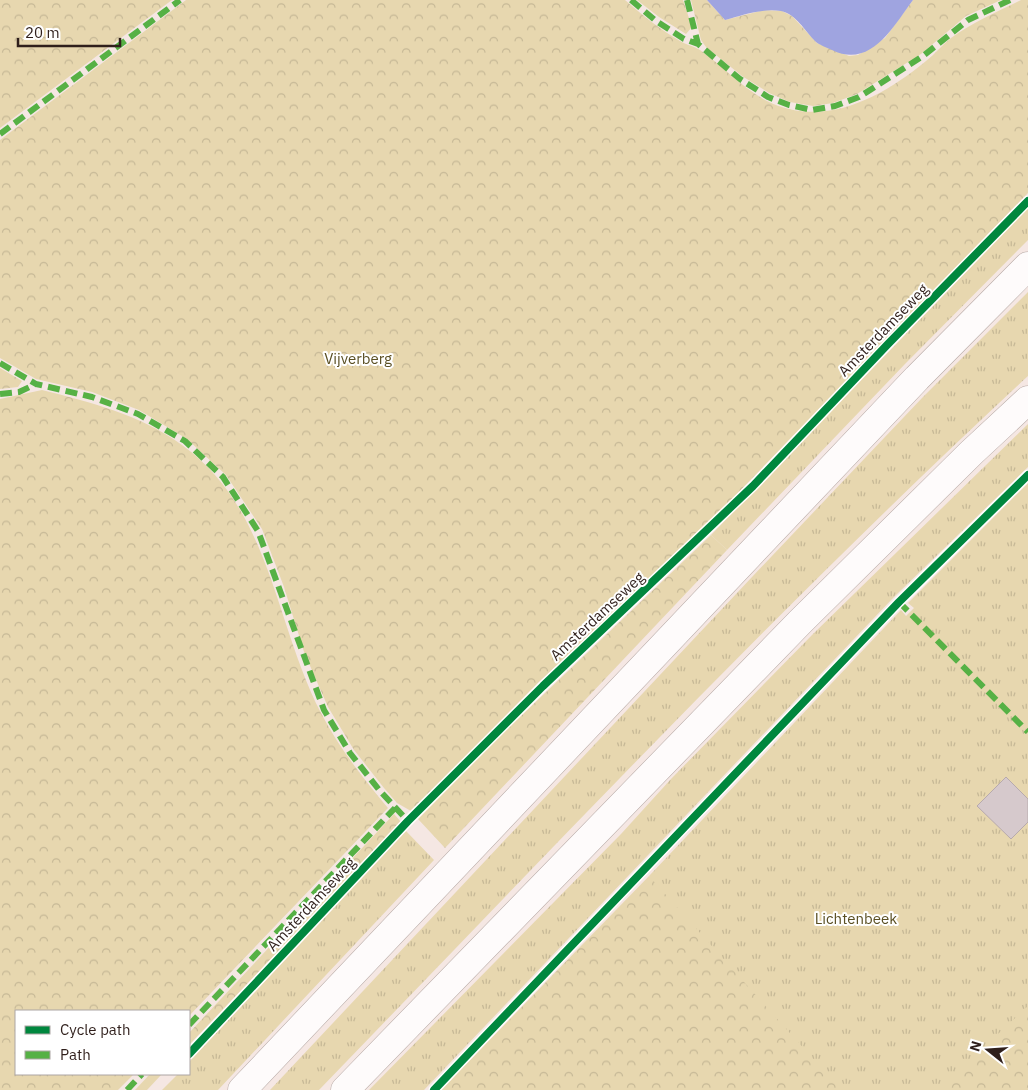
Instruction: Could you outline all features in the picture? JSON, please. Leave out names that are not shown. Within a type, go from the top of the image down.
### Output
[{"type":"main road","points":[[242,1090],[910,385],[1028,266]]},
{"type":"main road","points":[[345,1090],[800,622],[970,453],[1028,400]]},
{"type":"green space","points":[[0,0],[172,0],[0,128]]},
{"type":"green space","name":"Vijverberg","points":[[186,0],[625,0],[665,32],[700,50],[758,96],[788,109],[810,112],[851,105],[871,97],[909,74],[959,32],[1021,0],[1028,0],[1028,193],[704,528],[541,680],[411,811],[397,803],[384,788],[354,750],[328,707],[304,652],[284,587],[262,529],[226,475],[187,439],[139,410],[92,392],[36,379],[0,358],[0,140]]},
{"type":"green space","points":[[637,0],[683,0],[692,27],[686,34]]},
{"type":"green space","points":[[691,0],[707,0],[725,20],[764,10],[782,11],[792,16],[817,43],[849,56],[858,55],[885,38],[913,0],[1001,0],[966,16],[921,54],[857,94],[833,103],[813,106],[790,102],[769,93],[742,76],[706,47],[701,40]]},
{"type":"green space","points":[[1028,208],[1028,240],[905,364],[727,550],[711,535]]},
{"type":"green space","points":[[1028,292],[1028,376],[936,462],[757,639],[581,818],[319,1090],[270,1090],[922,398]]},
{"type":"green space","points":[[0,368],[22,381],[18,387],[0,389]]},
{"type":"green space","points":[[42,390],[115,411],[150,425],[182,445],[212,471],[235,501],[253,534],[305,678],[321,713],[344,751],[388,808],[190,1015],[190,1010],[15,1010],[15,1075],[133,1075],[118,1090],[0,1090],[0,399]]},
{"type":"green space","points":[[1028,424],[1028,467],[894,597],[424,1090],[369,1090],[621,834],[671,779],[812,635]]},
{"type":"green space","name":"Lichtenbeek","points":[[1028,483],[1028,1090],[448,1090],[652,881],[649,876],[901,610],[906,616],[914,608],[908,603]]},
{"type":"green space","points":[[711,535],[727,550],[445,848],[418,819],[482,753]]},
{"type":"green space","points":[[394,814],[401,822],[190,1044],[190,1032]]},
{"type":"green space","points":[[406,831],[434,860],[218,1090],[162,1090],[177,1075],[190,1075],[190,1061]]},
{"type":"green space","points":[[649,876],[841,1090],[441,1090]]},
{"type":"green space","points":[[1028,1006],[1028,1090],[944,1090],[968,1062]]},
{"type":"green space","points":[[149,1075],[161,1075],[147,1090],[135,1090]]},
{"type":"water","points":[[707,0],[913,0],[889,33],[880,42],[869,50],[858,54],[846,54],[821,45],[796,19],[781,11],[760,11],[725,20]]},
{"type":"building","points":[[1006,777],[1028,799],[1028,822],[1011,839],[977,806]]},
{"type":"marked path","points":[[0,134],[180,0]]},
{"type":"marked path","points":[[631,0],[656,21],[684,39],[698,44],[740,79],[768,97],[789,105],[812,110],[835,106],[859,97],[923,56],[968,20],[1010,0]]},
{"type":"marked path","points":[[687,0],[698,44]]},
{"type":"marked path","points":[[0,363],[36,384],[92,397],[138,414],[185,441],[223,477],[258,531],[324,710],[350,753],[380,791],[408,821]]},
{"type":"marked path","points":[[0,394],[19,392],[36,384]]},
{"type":"marked path","points":[[899,602],[1028,732]]},
{"type":"marked path","points":[[190,1024],[395,808]]},
{"type":"marked path","points":[[127,1090],[141,1075]]},
{"type":"cycle path","name":"Amsterdamseweg","points":[[190,1053],[408,821],[543,686],[753,486],[1028,201]]},
{"type":"cycle path","points":[[434,1090],[899,602],[1028,475]]}]
